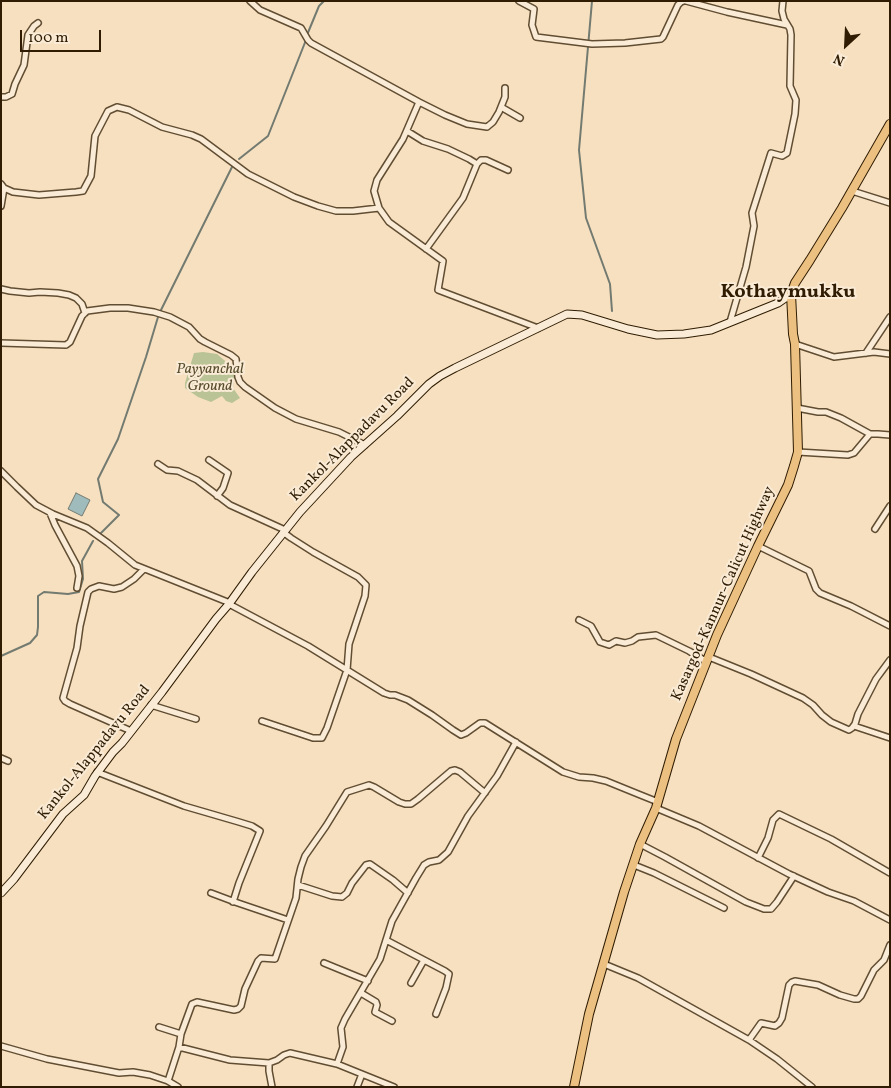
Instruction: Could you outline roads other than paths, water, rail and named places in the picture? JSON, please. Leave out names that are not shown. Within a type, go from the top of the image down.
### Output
[{"type":"highway","points":[[791,294],[795,283],[852,191],[890,124]]},
{"type":"highway","name":"Kasargod-Kannur-Calicut Highway","points":[[574,1087],[589,1014],[624,892],[640,844],[657,805],[676,739],[717,636],[788,485],[798,452],[791,294]]},
{"type":"main road","name":"Kankol-Alappadavu Road","points":[[1,893],[14,879],[63,814],[84,795],[97,772],[152,705],[284,531],[345,463],[376,436],[429,384],[440,376],[567,314],[582,315],[628,329],[657,335],[684,334],[711,330],[778,302],[791,294]]},
{"type":"street","points":[[250,1],[260,10],[301,28],[308,40],[430,108],[467,124],[487,127],[493,122],[501,107],[505,88]]},
{"type":"street","points":[[519,1],[534,9],[532,25],[536,37],[589,44],[661,39],[678,5],[685,1],[787,25]]},
{"type":"street","points":[[730,322],[746,266],[754,226],[752,213],[754,204],[770,153],[782,156],[787,153],[795,114],[796,100],[790,86],[791,35],[782,11],[783,1]]},
{"type":"street","points":[[1,97],[12,94],[24,65],[28,34],[38,23]]},
{"type":"street","points":[[420,102],[407,131],[376,180],[374,191],[379,208],[389,222],[443,262],[438,290],[538,328]]},
{"type":"street","points":[[1,206],[2,186],[13,192],[39,195],[83,191],[90,176],[95,136],[108,111],[117,107],[129,110],[162,127],[201,139],[248,174],[318,206],[336,211],[353,212],[379,208]]},
{"type":"street","points":[[501,107],[520,118]]},
{"type":"street","points":[[407,131],[424,141],[448,148],[477,164]]},
{"type":"street","points":[[426,249],[463,198],[477,164],[481,160],[486,160],[508,170]]},
{"type":"street","points":[[852,191],[890,202]]},
{"type":"street","points":[[1,289],[29,293],[40,292],[69,295],[76,298],[82,304],[85,313]]},
{"type":"street","points":[[1,343],[66,345],[70,342],[82,316],[86,312],[128,308],[154,312],[188,327],[200,339],[236,359],[240,382],[275,408],[296,420],[339,432],[365,444]]},
{"type":"street","points":[[866,353],[890,317]]},
{"type":"street","points":[[794,344],[834,357],[874,352],[890,354]]},
{"type":"street","points":[[796,408],[826,412],[870,434],[890,435]]},
{"type":"street","points":[[798,452],[854,454],[870,434]]},
{"type":"street","points":[[209,460],[228,473],[223,488],[217,496]]},
{"type":"street","points":[[158,464],[167,470],[178,471],[197,480],[230,505],[284,531],[291,538],[358,578],[366,585],[365,596],[349,644],[346,670],[322,738],[313,738],[262,721]]},
{"type":"street","points":[[1,471],[36,505],[50,513],[88,528],[135,565],[230,604],[308,646],[384,693],[408,700],[432,714],[461,735],[480,723],[485,723],[564,772],[579,777],[606,781],[699,826],[794,876],[828,892],[854,901],[890,920]]},
{"type":"street","points":[[875,529],[890,506]]},
{"type":"street","points":[[50,513],[77,566],[80,576],[77,588]]},
{"type":"street","points":[[758,546],[809,571],[816,589],[820,593],[890,626]]},
{"type":"street","points":[[131,731],[70,704],[64,701],[63,698],[77,648],[88,592],[99,586],[114,589],[122,587],[144,569]]},
{"type":"street","points":[[579,620],[591,626],[600,642],[609,645],[616,641],[625,643],[638,637],[656,635],[688,651],[751,674],[803,698],[832,722],[849,730],[854,726],[876,679],[890,660]]},
{"type":"street","points":[[152,705],[196,719]]},
{"type":"street","points":[[854,726],[890,738]]},
{"type":"street","points":[[338,1064],[343,1048],[341,1028],[380,959],[392,921],[420,869],[429,862],[439,860],[448,852],[468,816],[497,776],[516,742]]},
{"type":"street","points":[[1,758],[8,761]]},
{"type":"street","points":[[168,1081],[192,1004],[198,1002],[234,1010],[241,1006],[245,989],[258,961],[262,958],[275,959],[296,898],[301,866],[347,792],[369,785],[399,802],[411,804],[451,771],[455,770],[485,793]]},
{"type":"street","points":[[97,772],[184,806],[258,829],[260,831],[239,883],[234,902]]},
{"type":"street","points":[[758,858],[768,838],[773,820],[779,814],[831,839],[890,873]]},
{"type":"street","points":[[640,844],[746,902],[764,909],[771,908],[777,902],[794,876]]},
{"type":"street","points":[[298,885],[332,896],[342,897],[347,893],[366,865],[370,864],[408,893]]},
{"type":"street","points":[[634,865],[724,908]]},
{"type":"street","points":[[211,893],[288,920]]},
{"type":"street","points":[[386,940],[449,974],[436,1014]]},
{"type":"street","points":[[749,1040],[761,1023],[775,1026],[779,1023],[782,1018],[789,985],[792,982],[818,985],[858,999],[874,970],[884,960],[890,945]]},
{"type":"street","points":[[411,983],[424,960]]},
{"type":"street","points":[[324,963],[368,981]]},
{"type":"street","points":[[604,964],[638,978],[749,1040],[777,1059],[812,1087]]},
{"type":"street","points":[[361,993],[376,1002],[375,1012],[392,1021]]},
{"type":"street","points":[[159,1027],[182,1034]]},
{"type":"street","points":[[1,1046],[47,1060],[150,1075],[168,1081],[178,1087]]},
{"type":"street","points":[[179,1047],[230,1060],[269,1062],[290,1053],[338,1064],[394,1087]]},
{"type":"street","points":[[269,1062],[272,1087]]},
{"type":"street","points":[[357,1087],[362,1074]]},
{"type":"water","points":[[76,493],[90,500],[82,516],[68,509]]},
{"type":"waterway","points":[[307,35],[319,6],[324,1]]},
{"type":"waterway","points":[[592,1],[579,150],[586,218],[610,284],[612,311]]},
{"type":"waterway","points":[[239,159],[268,136],[306,40]]},
{"type":"waterway","points":[[161,310],[232,167]]},
{"type":"waterway","points":[[101,533],[119,515],[103,502],[98,479],[118,439],[158,317]]},
{"type":"waterway","points":[[1,656],[30,643],[37,635],[38,596],[44,592],[68,594],[79,592],[83,579],[82,561],[93,541]]},
{"type":"district","name":"Kothaymukku","points":[[788,293]]},
{"type":"park label","name":"Payyanchal Ground","points":[[210,378]]}]
